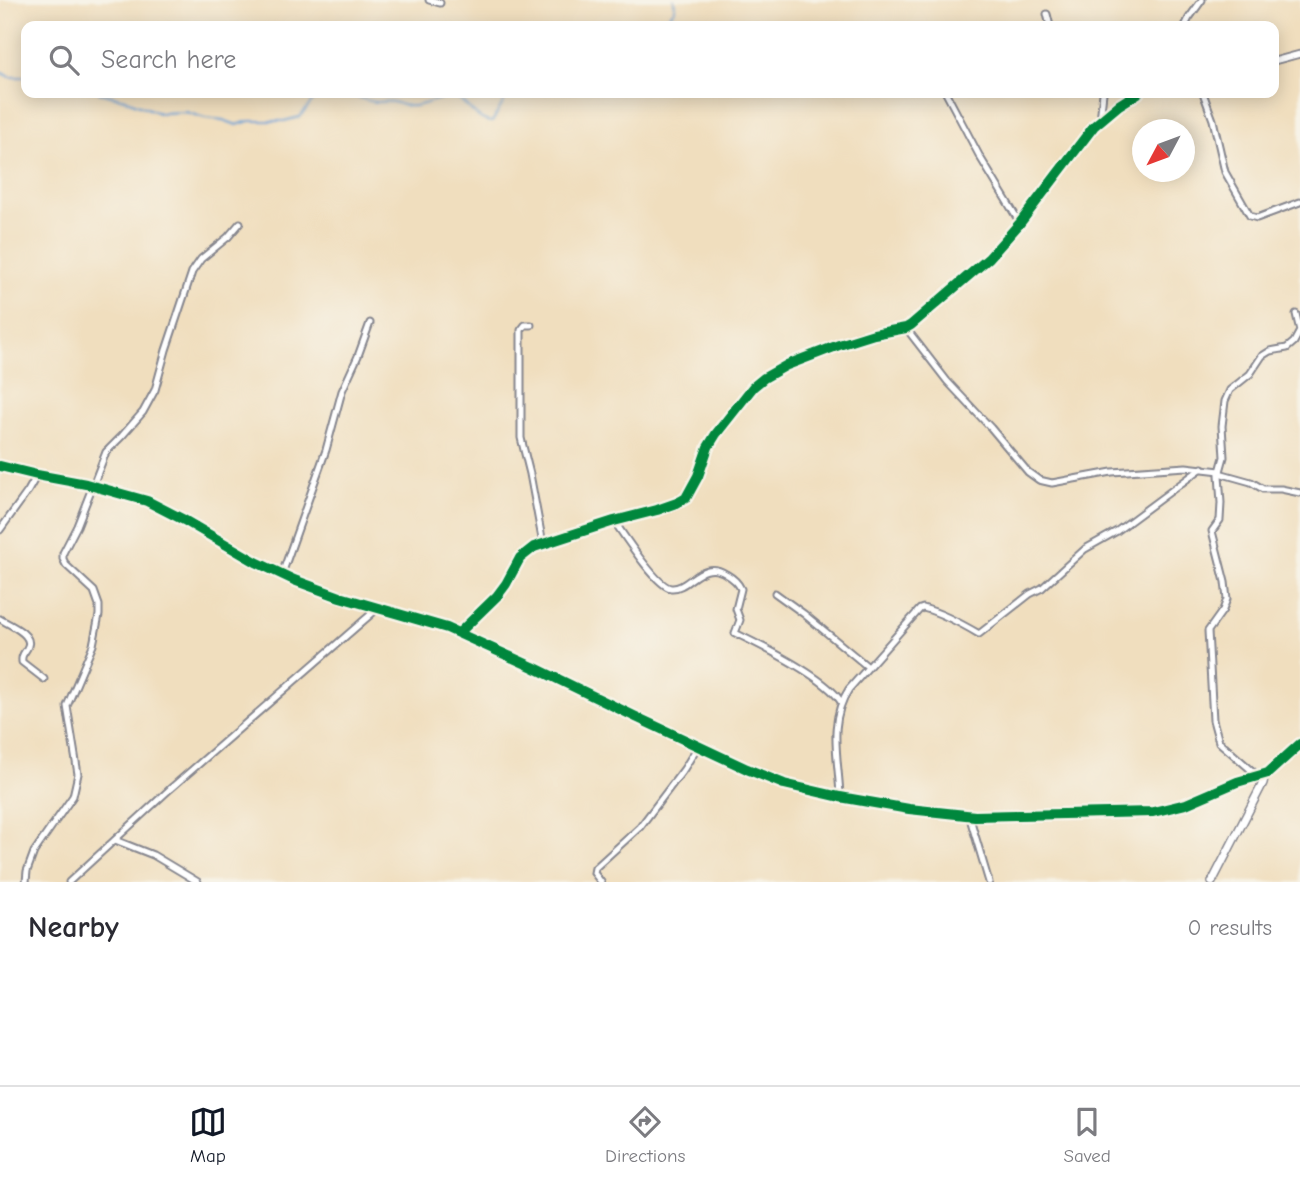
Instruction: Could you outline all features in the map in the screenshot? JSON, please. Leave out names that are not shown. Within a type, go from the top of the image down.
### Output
[{"type":"street","points":[[429,0],[440,3]]},
{"type":"street","points":[[1188,21],[1202,0]]},
{"type":"street","points":[[1046,14],[1048,21]]},
{"type":"street","points":[[1279,60],[1300,54]]},
{"type":"street","points":[[949,98],[979,157],[1020,223]]},
{"type":"street","points":[[1100,120],[1102,98]]},
{"type":"street","points":[[459,634],[497,596],[520,558],[534,547],[657,510],[685,498],[698,476],[708,447],[716,434],[753,387],[764,378],[787,365],[831,347],[906,328],[989,258],[1053,182],[1088,132],[1131,98]]},
{"type":"street","points":[[1205,98],[1215,127],[1225,172],[1250,216],[1257,218],[1300,202]]},
{"type":"street","points":[[26,882],[34,852],[73,796],[78,774],[66,706],[93,645],[99,615],[94,591],[66,565],[63,553],[77,526],[106,452],[143,412],[155,390],[192,272],[201,259],[229,237],[240,223]]},
{"type":"street","points":[[1212,882],[1263,783],[1261,775],[1219,742],[1213,720],[1208,630],[1223,610],[1227,599],[1212,532],[1220,520],[1222,503],[1220,472],[1224,457],[1224,404],[1230,390],[1250,373],[1266,352],[1295,347],[1300,331],[1296,314]]},
{"type":"street","points":[[282,574],[326,450],[342,391],[370,323]]},
{"type":"street","points":[[531,326],[525,325],[521,330],[520,429],[543,544]]},
{"type":"street","points":[[906,328],[947,381],[1028,472],[1039,480],[1052,482],[1112,472],[1186,467],[1220,472],[1263,489],[1300,493]]},
{"type":"street","points":[[0,466],[92,485],[155,505],[239,552],[318,590],[434,624],[523,662],[773,780],[840,797],[969,815],[1153,812],[1186,804],[1272,770],[1300,744]]},
{"type":"street","points":[[840,797],[835,737],[841,702],[849,689],[922,608],[979,634],[1030,594],[1042,588],[1085,549],[1117,531],[1202,468]]},
{"type":"street","points":[[0,530],[37,475]]},
{"type":"street","points":[[614,521],[666,587],[674,589],[713,569],[723,572],[738,583],[741,589],[736,609],[740,620],[736,633],[824,684],[841,702]]},
{"type":"street","points":[[775,593],[868,667]]},
{"type":"street","points":[[69,882],[170,789],[377,609]]},
{"type":"street","points":[[0,619],[26,636],[29,644],[22,656],[22,662],[44,679]]},
{"type":"street","points":[[601,882],[594,873],[595,868],[640,827],[698,746]]},
{"type":"street","points":[[969,815],[989,882]]},
{"type":"street","points":[[115,840],[153,855],[198,882]]},
{"type":"waterway","points":[[665,21],[675,9],[674,0]]},
{"type":"waterway","points":[[0,72],[10,77],[21,77]]},
{"type":"waterway","points":[[121,98],[159,113],[186,112],[237,125],[249,121],[284,121],[300,117],[315,98]]},
{"type":"waterway","points":[[362,98],[406,106],[442,98]]},
{"type":"waterway","points":[[456,98],[480,118],[492,122],[506,98]]},
{"type":"cycle path","points":[[459,633],[497,596],[520,558],[534,547],[657,510],[686,498],[716,434],[753,387],[764,378],[787,365],[839,345],[911,325],[989,258],[1020,223],[1094,126],[1130,98]]},
{"type":"cycle path","points":[[0,466],[86,484],[147,501],[256,562],[294,580],[340,597],[447,628],[747,769],[784,784],[840,797],[909,809],[975,816],[1153,812],[1186,804],[1237,782],[1268,773],[1300,744]]}]
